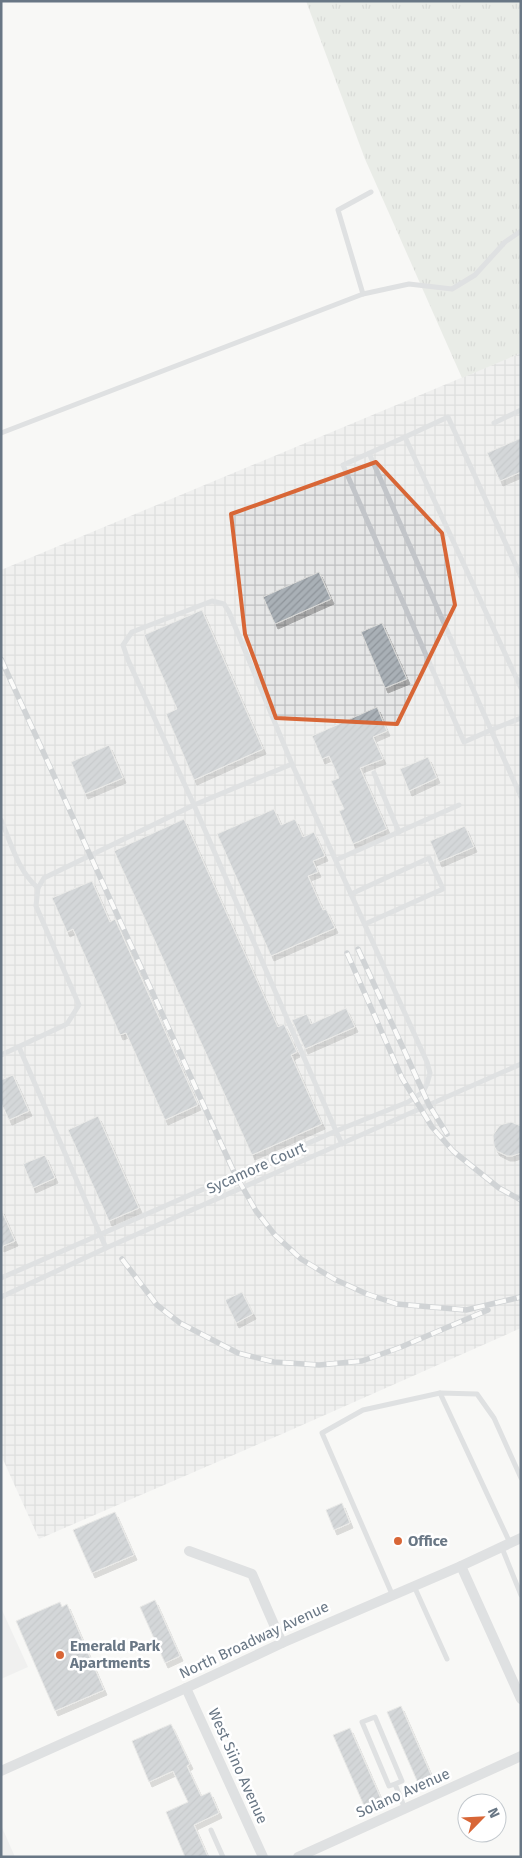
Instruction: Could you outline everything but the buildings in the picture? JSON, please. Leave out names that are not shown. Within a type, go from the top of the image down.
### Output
[{"type":"street","name":"North Broadway Avenue","points":[[1,1771],[282,1643],[392,1594],[462,1566],[521,1538]]},
{"type":"street","points":[[188,1551],[252,1574],[282,1643]]},
{"type":"street","points":[[462,1566],[521,1699]]},
{"type":"street","name":"West Siino Avenue","points":[[186,1688],[263,1857]]},
{"type":"street","name":"Solano Avenue","points":[[298,1857],[521,1756]]},
{"type":"lane","points":[[363,294],[338,210],[371,192]]},
{"type":"lane","points":[[1,433],[363,294],[409,284],[452,289],[475,275],[505,242],[521,231]]},
{"type":"lane","points":[[494,423],[521,410]]},
{"type":"lane","points":[[521,577],[448,417],[343,464],[464,742],[521,718]]},
{"type":"lane","points":[[406,437],[521,688]]},
{"type":"lane","points":[[369,453],[521,797]]},
{"type":"lane","points":[[1,1278],[336,1130],[414,1098],[423,1092],[430,1073],[427,1062],[292,764],[229,612],[224,604],[212,601],[132,632],[123,645],[128,660],[194,805],[336,1130],[342,1144]]},
{"type":"lane","points":[[1,1055],[67,1024],[79,1005],[36,906],[38,888],[44,878],[194,805],[292,764]]},
{"type":"lane","points":[[374,773],[399,832]]},
{"type":"lane","points":[[336,860],[459,805]]},
{"type":"lane","points":[[1,820],[28,880],[38,888]]},
{"type":"lane","points":[[351,894],[429,858],[443,889],[364,924]]},
{"type":"lane","points":[[19,1047],[106,1248]]},
{"type":"lane","name":"Sycamore Court","points":[[1,1296],[521,1064]]},
{"type":"lane","points":[[440,1393],[506,1545],[521,1595]]},
{"type":"lane","points":[[392,1594],[322,1433],[363,1410],[440,1393],[476,1394],[494,1418],[521,1478]]},
{"type":"lane","points":[[414,1585],[447,1659]]},
{"type":"lane","points":[[375,1717],[402,1781],[395,1784],[389,1786],[362,1722],[375,1717]]},
{"type":"lane","points":[[395,1784],[405,1808]]},
{"type":"lane","points":[[210,1830],[223,1857]]},
{"type":"highlighted area","points":[[376,462],[442,533],[455,605],[397,724],[276,718],[245,634],[231,514]]},
{"type":"shaded area","points":[[521,353],[521,1328],[39,1539],[1,1455],[1,570]]},
{"type":"shaded area","points":[[1,1608],[28,1667],[1,1679]]},
{"type":"shaded area","points":[[1,1825],[15,1857],[1,1857]]},
{"type":"green space","points":[[306,1],[521,1],[521,353],[462,378],[365,159]]},
{"type":"railway","points":[[1,659],[234,1172],[256,1211],[275,1235],[301,1259],[334,1279],[367,1294],[397,1304],[466,1310],[521,1297]]},
{"type":"railway","points":[[358,949],[429,1105],[447,1134]]},
{"type":"railway","points":[[347,953],[402,1078],[432,1127],[453,1151],[499,1188],[521,1200]]},
{"type":"railway","points":[[122,1259],[157,1305],[180,1323],[238,1353],[274,1362],[319,1365],[362,1361],[401,1347],[488,1310]]},
{"type":"place","name":"Office","points":[[398,1541]]},
{"type":"place","name":"Emerald Park Apartments","points":[[60,1655]]}]
